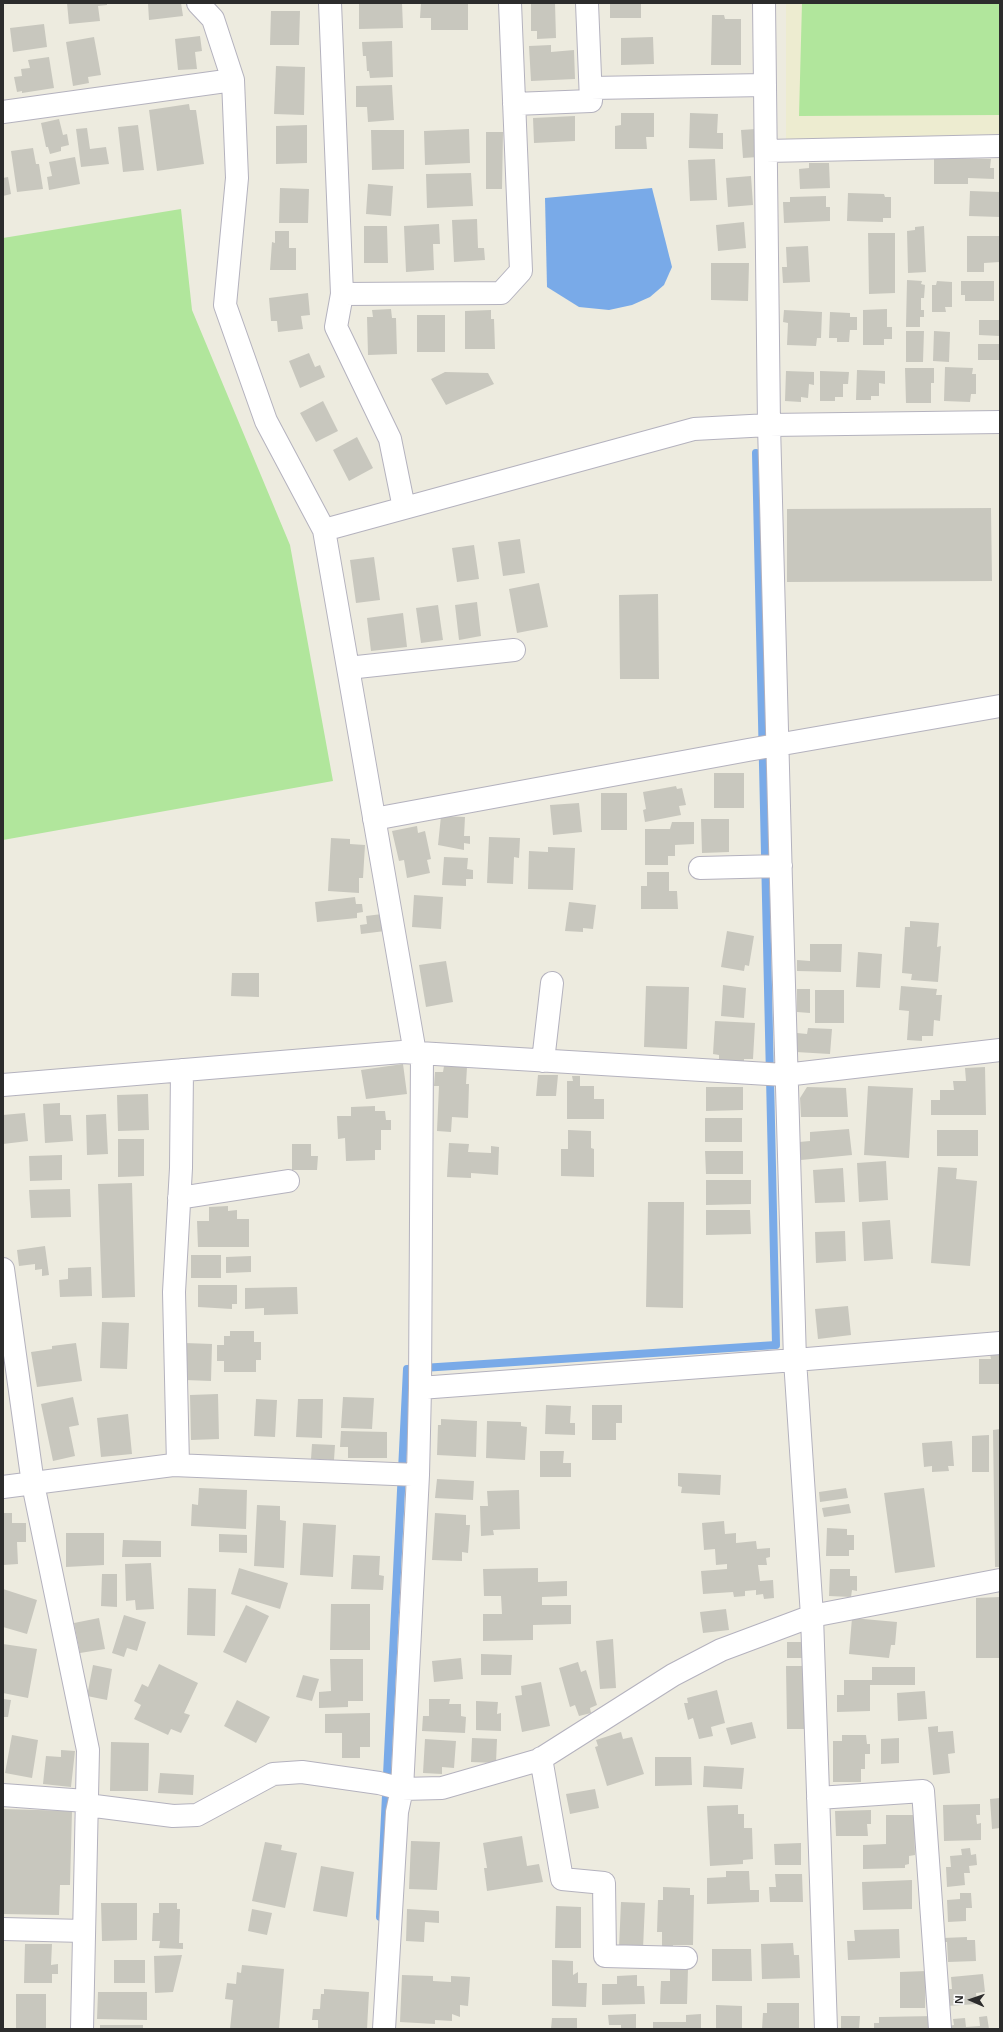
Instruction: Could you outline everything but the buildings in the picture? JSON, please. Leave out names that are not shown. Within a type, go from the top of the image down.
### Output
[{"type":"street","points":[[198,3],[213,19],[233,80],[237,178],[226,305],[266,421],[324,530],[374,819],[418,1053],[420,1360],[418,1474],[402,1789],[397,1812],[384,2029]]},
{"type":"street","points":[[330,3],[342,294],[336,327],[390,439],[404,508]]},
{"type":"street","points":[[342,294],[501,293],[521,271],[510,3]]},
{"type":"street","points":[[514,104],[591,101],[587,3]]},
{"type":"street","points":[[764,3],[769,425],[785,1075],[795,1360],[812,1616],[826,2029]]},
{"type":"street","points":[[3,112],[233,80]]},
{"type":"street","points":[[591,88],[765,85]]},
{"type":"street","points":[[766,151],[1000,146]]},
{"type":"street","points":[[324,530],[694,429],[769,425],[1000,422]]},
{"type":"street","points":[[348,668],[514,650]]},
{"type":"street","points":[[374,819],[748,750],[1000,706]]},
{"type":"street","points":[[700,868],[781,866]]},
{"type":"street","points":[[543,1060],[552,983]]},
{"type":"street","points":[[3,1085],[402,1052],[785,1075],[1000,1050]]},
{"type":"street","points":[[178,1465],[174,1292],[179,1198],[182,1070]]},
{"type":"street","points":[[179,1198],[288,1181]]},
{"type":"street","points":[[3,1269],[33,1484],[88,1750],[82,2029]]},
{"type":"street","points":[[420,1388],[795,1360],[1000,1342]]},
{"type":"street","points":[[3,1488],[178,1465],[418,1474]]},
{"type":"street","points":[[3,1795],[86,1803],[173,1816],[197,1815],[273,1774],[302,1772],[379,1783],[402,1789],[442,1788],[541,1758],[673,1675],[721,1650],[812,1616],[1000,1580]]},
{"type":"street","points":[[541,1758],[562,1879],[604,1883],[605,1956],[686,1958]]},
{"type":"street","points":[[818,1798],[923,1791],[940,2029]]},
{"type":"street","points":[[3,1929],[84,1931]]},
{"type":"shaded area","points":[[786,3],[1000,3],[1000,138],[786,141]]},
{"type":"green space","points":[[802,3],[1000,3],[1000,115],[799,116]]},
{"type":"green space","points":[[181,209],[192,310],[290,545],[333,781],[3,840],[3,238]]},
{"type":"water","points":[[652,188],[672,267],[664,285],[650,297],[632,305],[609,310],[579,307],[547,287],[545,198]]},
{"type":"waterway","points":[[380,1917],[407,1369],[776,1345],[756,453]]}]
